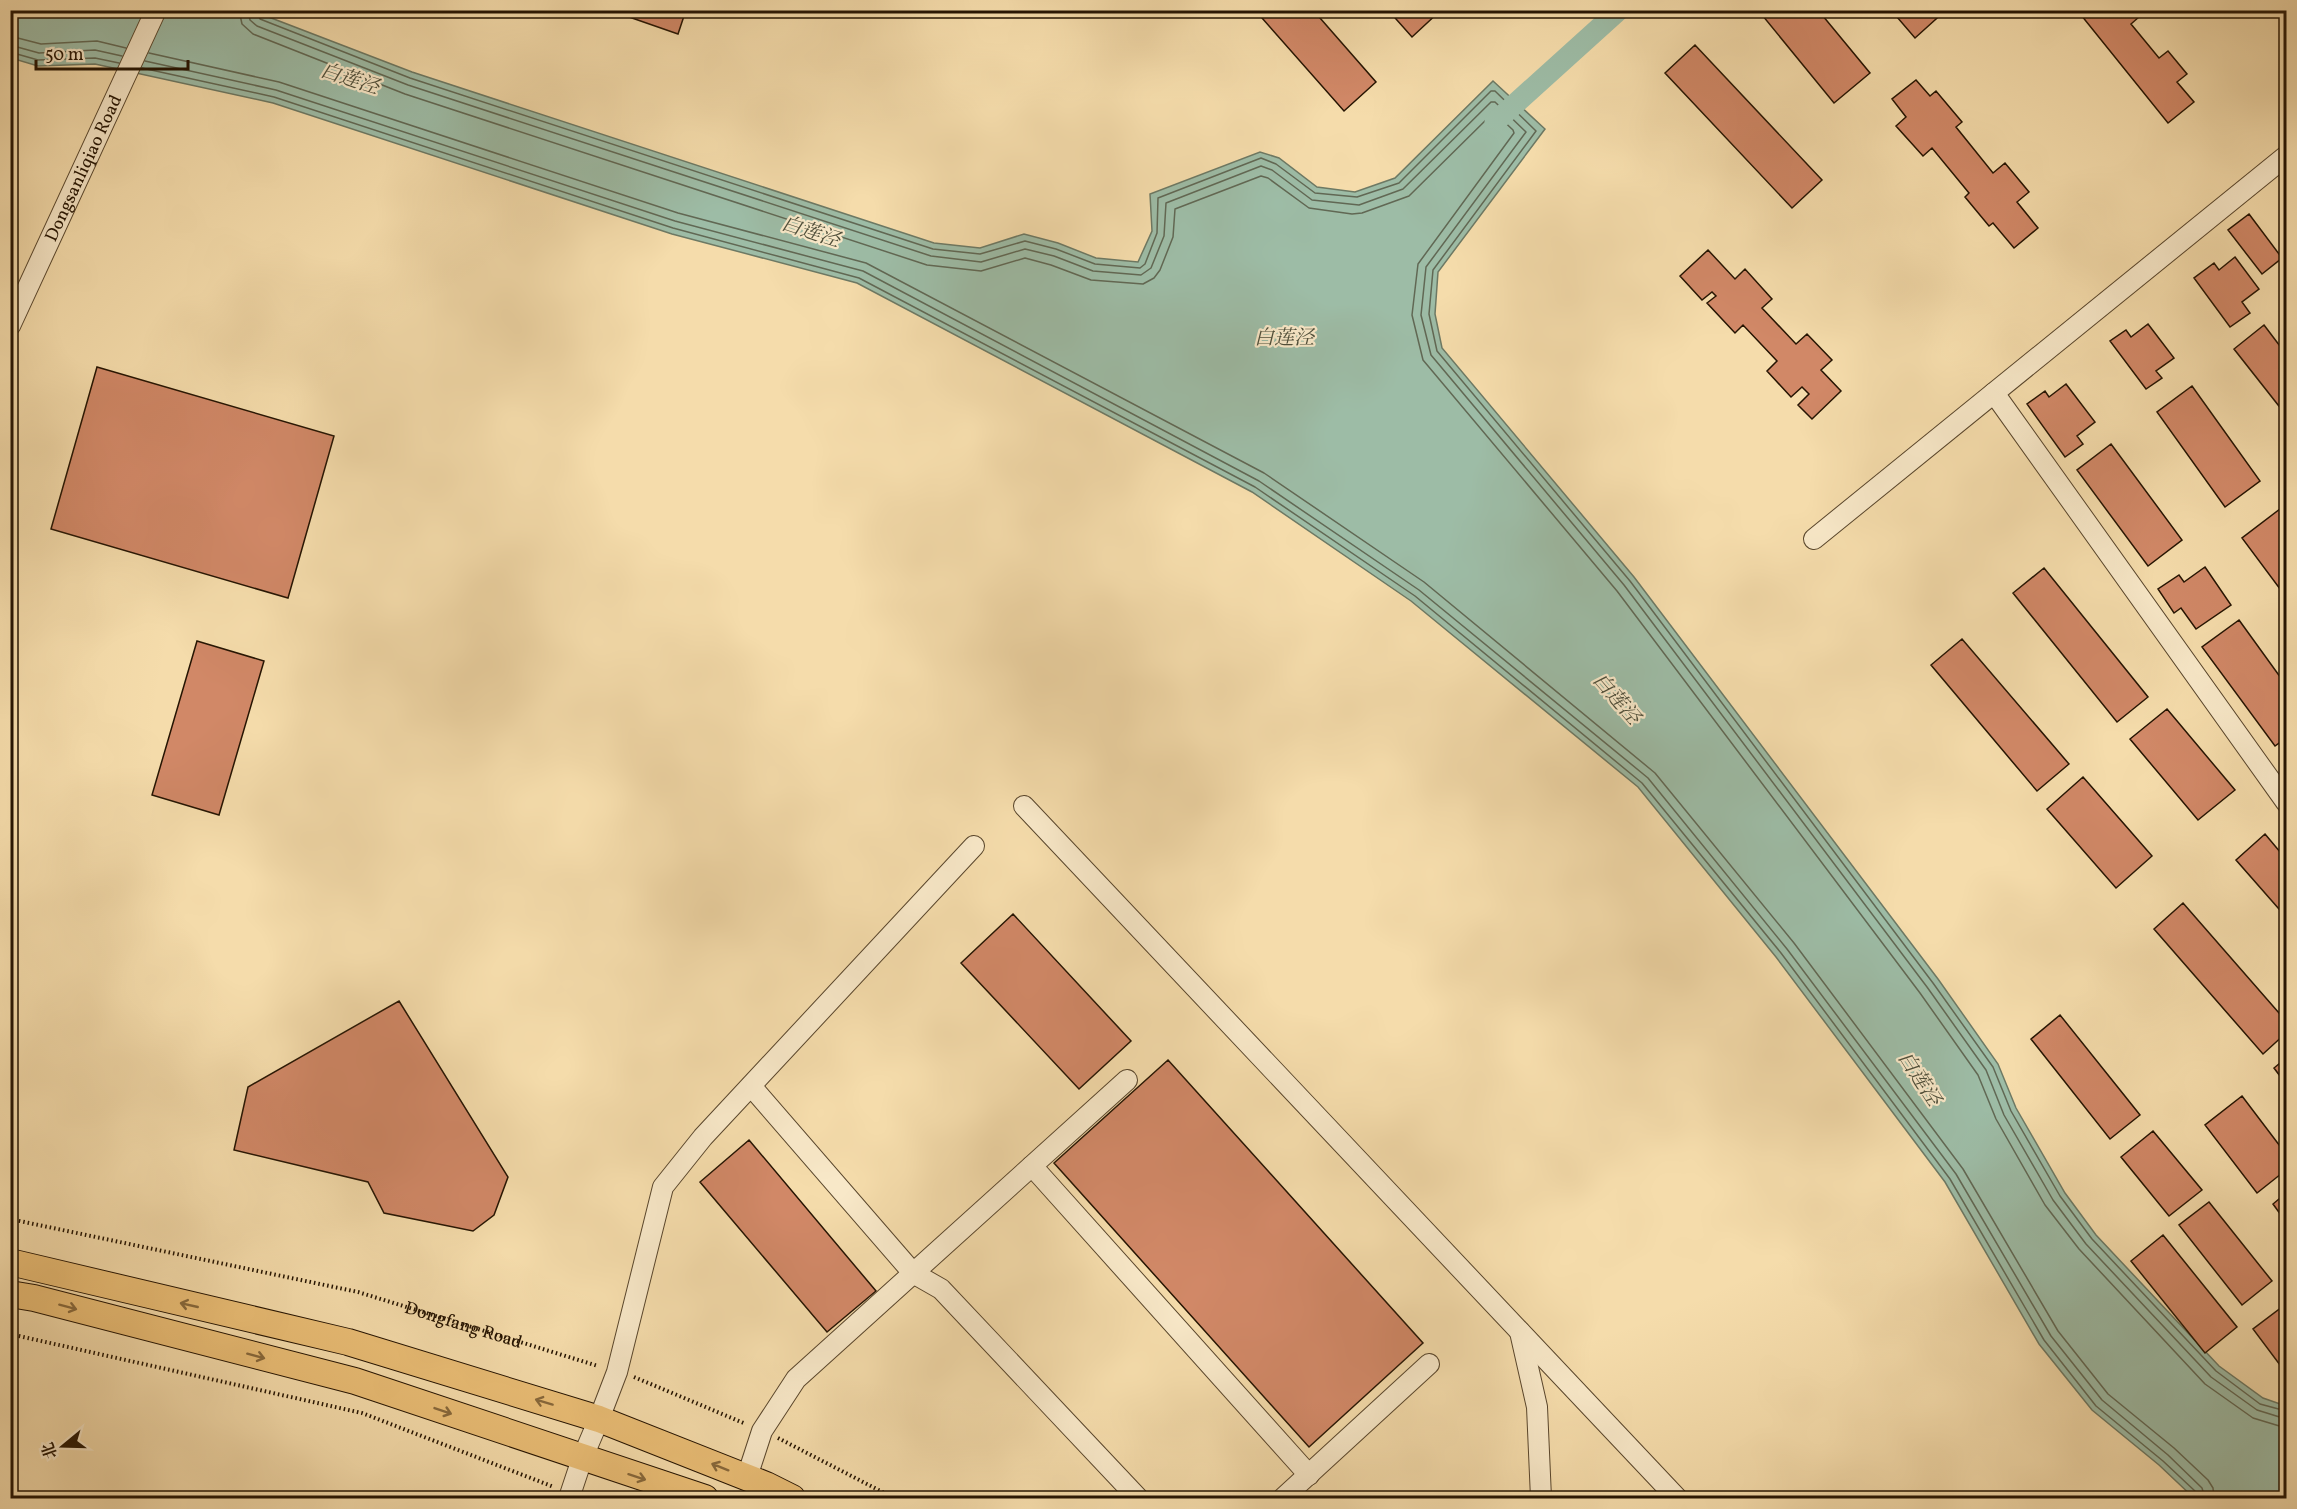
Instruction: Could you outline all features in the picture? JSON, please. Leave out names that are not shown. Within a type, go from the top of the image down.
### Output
[{"type":"main road","points":[[10,1262],[348,1342],[600,1419],[747,1477],[792,1498]]},
{"type":"main road","points":[[10,1294],[34,1298],[355,1381],[582,1459],[705,1498]]},
{"type":"street","name":"Dongsanliqiao Road","points":[[10,326],[156,10]]},
{"type":"street","points":[[1814,539],[2286,156]]},
{"type":"street","points":[[1994,393],[2286,802]]},
{"type":"street","points":[[1024,806],[1677,1498]]},
{"type":"street","points":[[570,1496],[616,1372],[663,1187],[703,1137],[974,846]]},
{"type":"street","points":[[747,1477],[762,1431],[796,1379],[1127,1080]]},
{"type":"street","points":[[751,1086],[913,1273],[941,1289],[1138,1498]]},
{"type":"street","points":[[1032,1166],[1309,1475]]},
{"type":"street","points":[[1520,1332],[1537,1407],[1541,1498]]},
{"type":"street","points":[[1283,1498],[1429,1364]]},
{"type":"path","name":"Dongfang Road","points":[[10,1219],[358,1292],[636,1378],[762,1431],[894,1498]]},
{"type":"path","points":[[10,1334],[362,1413],[570,1496]]},
{"type":"water","name":"白莲泾","points":[[11,11],[253,11],[412,72],[934,243],[980,248],[1024,234],[1058,243],[1096,258],[1138,262],[1152,231],[1150,194],[1260,152],[1279,158],[1317,187],[1355,192],[1395,178],[1493,81],[1545,129],[1438,272],[1435,314],[1442,348],[1634,577],[1938,979],[1998,1064],[2016,1108],[2065,1193],[2096,1235],[2219,1366],[2263,1398],[2286,1406],[2286,1498],[2194,1498],[2159,1465],[2092,1410],[2039,1344],[1945,1182],[1776,957],[1638,787],[1411,601],[1252,492],[857,283],[672,234],[273,103],[95,64],[38,66],[11,58]]},
{"type":"building","points":[[609,10],[686,10],[678,34]]},
{"type":"building","points":[[1255,10],[1313,10],[1376,82],[1344,111]]},
{"type":"building","points":[[1388,10],[1441,10],[1412,37]]},
{"type":"building","points":[[1758,10],[1818,10],[1870,73],[1834,103]]},
{"type":"building","points":[[1891,10],[1946,10],[1915,38]]},
{"type":"building","points":[[2077,10],[2134,10],[2139,17],[2131,24],[2159,58],[2168,51],[2187,74],[2177,82],[2194,102],[2168,123]]},
{"type":"building","points":[[1695,45],[1822,180],[1792,208],[1665,73]]},
{"type":"building","points":[[1916,80],[1930,96],[1936,91],[1962,122],[1956,127],[1993,173],[2005,163],[2029,192],[2017,202],[2038,228],[2014,248],[1993,223],[1989,226],[1965,197],[1969,193],[1932,148],[1923,156],[1896,126],[1906,117],[1892,99]]},
{"type":"building","points":[[2249,214],[2282,258],[2262,274],[2228,230]]},
{"type":"building","points":[[1708,250],[1735,279],[1745,269],[1772,299],[1762,308],[1796,344],[1807,334],[1832,360],[1821,370],[1841,391],[1812,419],[1798,405],[1809,394],[1802,387],[1791,397],[1767,371],[1777,361],[1743,325],[1735,333],[1707,303],[1716,296],[1712,292],[1702,300],[1680,276]]},
{"type":"building","points":[[2235,257],[2259,289],[2242,302],[2250,313],[2230,327],[2194,278],[2214,263],[2219,270]]},
{"type":"building","points":[[2148,324],[2174,358],[2156,371],[2162,378],[2146,389],[2110,341],[2126,330],[2131,337]]},
{"type":"building","points":[[2264,325],[2286,354],[2286,415],[2234,349]]},
{"type":"building","points":[[97,367],[334,436],[288,598],[51,529]]},
{"type":"building","points":[[2066,384],[2095,422],[2077,436],[2083,444],[2065,457],[2027,404],[2045,391],[2049,397]]},
{"type":"building","points":[[2192,386],[2260,481],[2225,507],[2157,412]]},
{"type":"building","points":[[2111,444],[2182,540],[2148,566],[2077,470]]},
{"type":"building","points":[[2280,509],[2286,516],[2286,597],[2242,538]]},
{"type":"building","points":[[2205,567],[2231,605],[2196,629],[2181,608],[2174,613],[2158,589],[2179,575],[2184,582]]},
{"type":"building","points":[[2044,568],[2148,697],[2117,722],[2013,593]]},
{"type":"building","points":[[2239,620],[2286,685],[2286,738],[2275,746],[2202,647]]},
{"type":"building","points":[[1962,639],[2069,764],[2037,791],[1931,665]]},
{"type":"building","points":[[197,641],[264,661],[219,815],[152,795]]},
{"type":"building","points":[[2167,709],[2235,790],[2198,820],[2130,739]]},
{"type":"building","points":[[2083,777],[2152,856],[2116,888],[2047,809]]},
{"type":"building","points":[[2265,834],[2286,859],[2286,917],[2236,860]]},
{"type":"building","points":[[2183,903],[2286,1021],[2286,1033],[2263,1054],[2154,929]]},
{"type":"building","points":[[1013,914],[1131,1041],[1079,1089],[961,963]]},
{"type":"building","points":[[399,1001],[508,1177],[494,1215],[473,1231],[384,1213],[368,1182],[234,1150],[248,1087]]},
{"type":"building","points":[[2060,1015],[2140,1115],[2110,1139],[2031,1039]]},
{"type":"building","points":[[2286,1058],[2286,1084],[2274,1068]]},
{"type":"building","points":[[1168,1060],[1423,1343],[1309,1447],[1054,1163]]},
{"type":"building","points":[[2242,1096],[2286,1154],[2286,1170],[2257,1193],[2205,1125]]},
{"type":"building","points":[[2153,1131],[2202,1190],[2169,1216],[2121,1157]]},
{"type":"building","points":[[749,1140],[876,1291],[827,1332],[700,1182]]},
{"type":"building","points":[[2286,1193],[2286,1222],[2273,1204]]},
{"type":"building","points":[[2209,1202],[2272,1281],[2242,1305],[2179,1225]]},
{"type":"building","points":[[2163,1235],[2237,1327],[2205,1353],[2131,1261]]},
{"type":"building","points":[[2286,1304],[2286,1373],[2253,1329]]},
{"type":"waterway","points":[[1495,122],[1619,10]]}]
